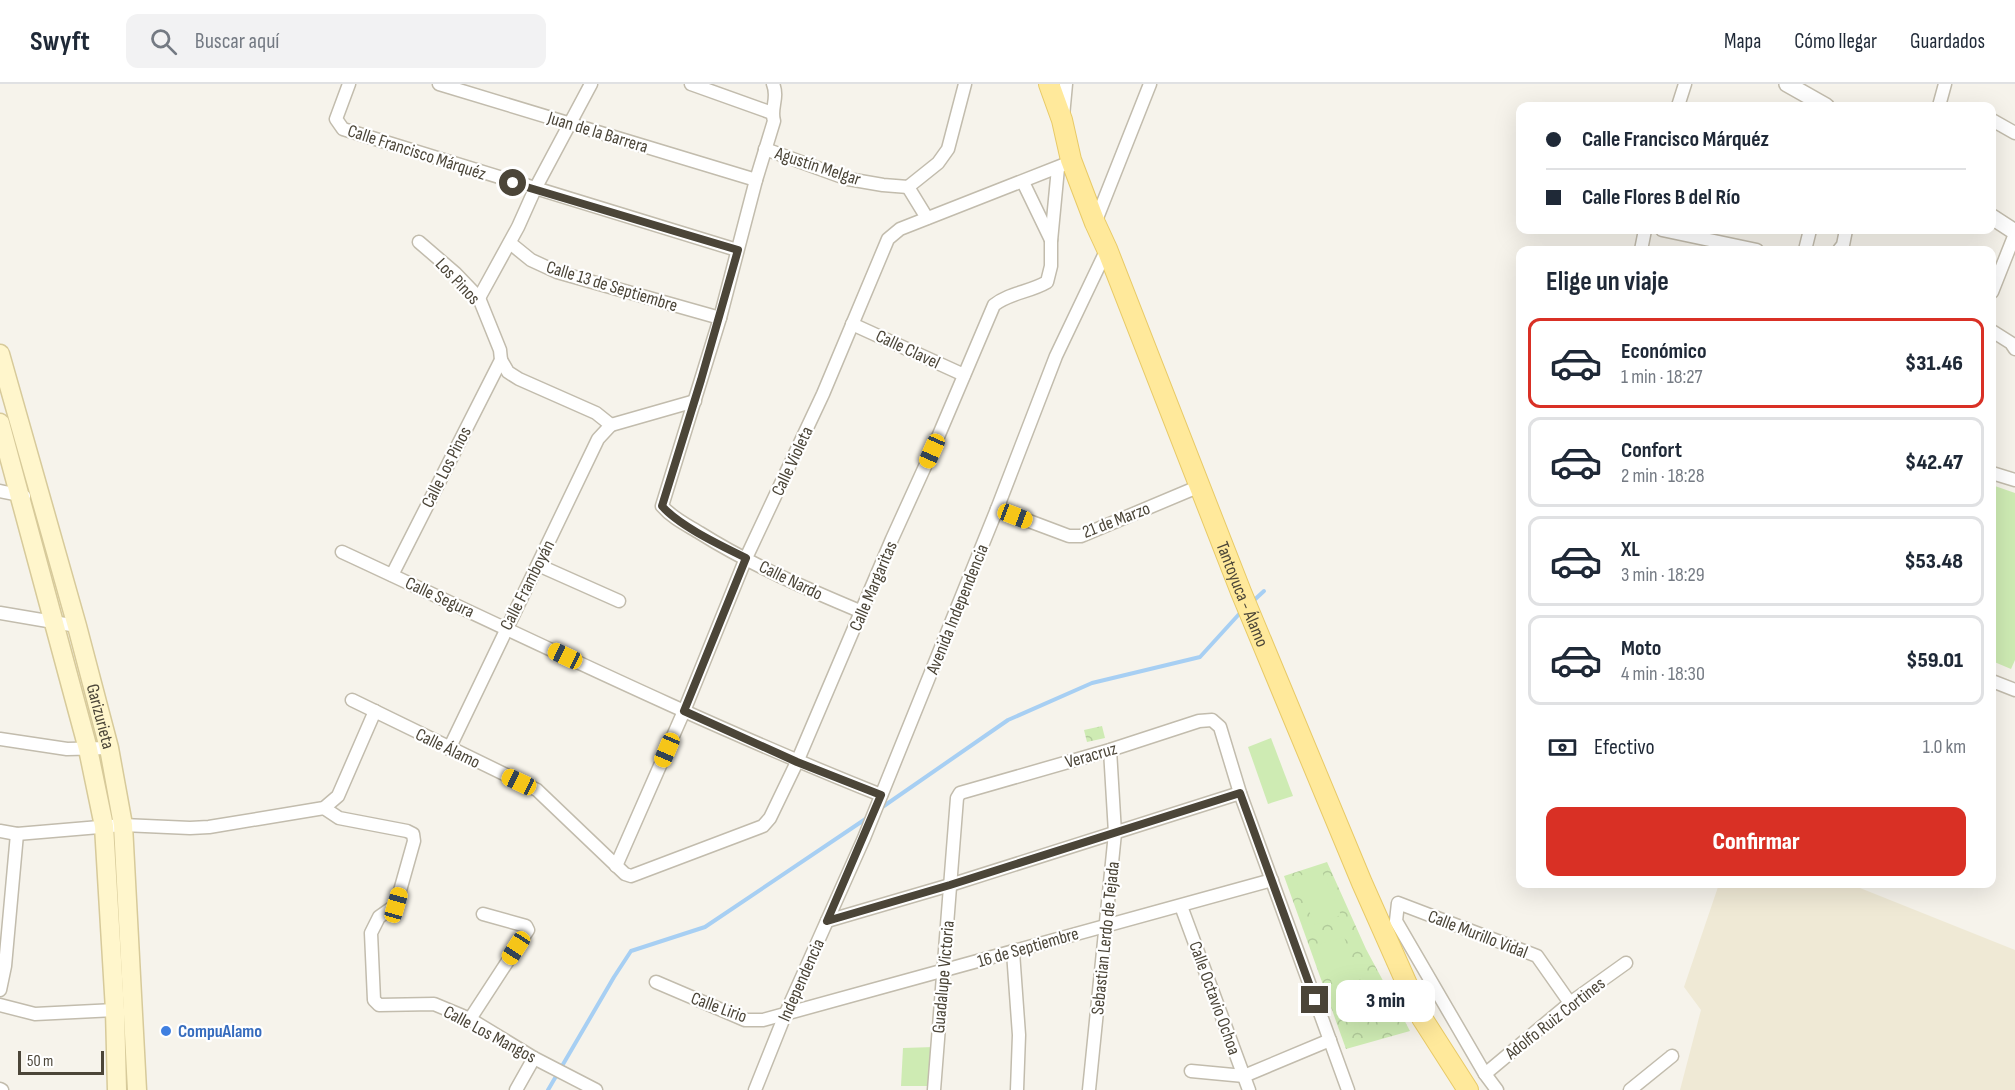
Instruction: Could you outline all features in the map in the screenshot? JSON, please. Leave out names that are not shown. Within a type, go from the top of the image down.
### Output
[{"type":"main road","name":"Tantoyuca - Álamo","points":[[1049,84],[1062,120],[1065,164],[1107,249],[1241,592],[1362,884],[1422,1018],[1468,1090]]},
{"type":"main road","name":"Garizurieta","points":[[0,354],[109,748],[123,825],[137,1090]]},
{"type":"main road","name":"Garizurieta","points":[[0,423],[88,749],[104,826],[115,1010],[117,1090]]},
{"type":"street","name":"Calle Francisco Márquéz","points":[[349,84],[336,119],[338,125],[343,129],[738,250]]},
{"type":"street","name":"Juan de la Barrera","points":[[439,84],[756,180]]},
{"type":"street","points":[[479,298],[510,243],[535,189],[591,84]]},
{"type":"street","points":[[691,84],[772,113]]},
{"type":"street","name":"Agustín Melgar","points":[[662,506],[720,318],[774,121],[772,113],[777,98],[773,84]]},
{"type":"street","points":[[927,219],[908,187],[938,163],[948,148],[965,84]]},
{"type":"street","points":[[1062,120],[1066,84]]},
{"type":"street","points":[[1095,223],[1150,84]]},
{"type":"street","points":[[1678,102],[1685,84]]},
{"type":"street","points":[[1787,84],[1819,102]]},
{"type":"street","points":[[1940,102],[1945,84]]},
{"type":"street","points":[[1996,122],[2015,133]]},
{"type":"street","name":"Agustín Melgar","points":[[765,149],[848,180],[908,187]]},
{"type":"street","name":"Calle Violeta","points":[[616,866],[684,711],[746,558],[823,394],[888,239],[900,230],[1065,164]]},
{"type":"street","name":"Calle Margaritas","points":[[631,876],[763,826],[770,818],[797,762],[994,305],[1001,299],[1037,288],[1047,282],[1051,266],[1051,241],[1065,164]]},
{"type":"street","name":"Calle Margaritas","points":[[1023,182],[1051,241]]},
{"type":"street","points":[[1996,220],[2015,233],[1996,282]]},
{"type":"street","points":[[1681,234],[1738,246]]},
{"type":"street","name":"Los Pinos","points":[[419,242],[479,298],[500,350],[501,360]]},
{"type":"street","name":"Calle 13 de Septiembre","points":[[510,243],[531,260],[556,272],[720,318]]},
{"type":"street","name":"Avenida Independencia","points":[[864,838],[1056,357],[1107,249]]},
{"type":"street","name":"Calle Clavel","points":[[852,324],[964,375]]},
{"type":"street","points":[[1996,334],[2011,343],[2015,349]]},
{"type":"street","points":[[501,360],[508,372],[519,379],[596,413],[610,425],[695,401]]},
{"type":"street","name":"Calle Los Pinos","points":[[392,574],[501,360]]},
{"type":"street","name":"Calle Framboyán","points":[[449,748],[598,439],[610,425]]},
{"type":"street","points":[[1996,474],[2015,480]]},
{"type":"street","name":"21 de Marzo","points":[[997,509],[1069,536],[1081,536],[1200,486]]},
{"type":"street","points":[[0,491],[40,498]]},
{"type":"street","name":"Calle Nardo","points":[[662,506],[668,513],[746,558],[803,588],[862,612]]},
{"type":"street","name":"Calle Segura","points":[[342,552],[684,711],[880,799]]},
{"type":"street","points":[[538,565],[619,601]]},
{"type":"street","points":[[0,613],[77,626]]},
{"type":"street","points":[[1996,683],[2015,690]]},
{"type":"street","name":"Calle Álamo","points":[[352,700],[537,790],[616,866],[631,876]]},
{"type":"street","points":[[0,831],[17,834],[123,825],[209,827],[324,808],[338,796],[375,711]]},
{"type":"street","name":"Veracruz","points":[[960,792],[1110,750],[1199,721],[1212,720],[1220,727],[1240,793]]},
{"type":"street","points":[[0,739],[67,749],[109,748]]},
{"type":"street","name":"Sebastian Lerdo de Tejada","points":[[1089,1090],[1115,833],[1110,750]]},
{"type":"street","name":"Guadalupe Victoria","points":[[934,1090],[957,798],[960,792]]},
{"type":"street","points":[[827,921],[950,885],[1240,793],[1348,1090]]},
{"type":"street","name":"Calle Los Mangos","points":[[324,808],[339,818],[413,834],[414,841],[396,905],[379,918],[371,933],[374,1000],[379,1005],[434,1004],[470,1019],[539,1061],[596,1090]]},
{"type":"street","points":[[0,990],[5,966],[17,834]]},
{"type":"street","name":"Independencia","points":[[755,1090],[785,1015],[864,838]]},
{"type":"street","name":"16 de Septiembre","points":[[785,1015],[1272,879]]},
{"type":"street","name":"Calle Murillo Vidal","points":[[1485,1074],[1396,921],[1398,903],[1537,956],[1570,1003]]},
{"type":"street","name":"Calle Octavio Ochoa","points":[[1181,906],[1249,1090]]},
{"type":"street","points":[[470,1019],[528,930],[526,926],[483,914]]},
{"type":"street","points":[[1012,952],[1019,1035],[1017,1090]]},
{"type":"street","name":"Adolfo Ruiz Cortines","points":[[1485,1074],[1570,1003],[1626,963]]},
{"type":"street","name":"Calle Lirio","points":[[656,982],[745,1020],[763,1020],[785,1015]]},
{"type":"street","points":[[0,1005],[35,1014],[115,1010]]},
{"type":"street","points":[[1191,1071],[1244,1076],[1330,1040]]},
{"type":"street","points":[[1630,1090],[1672,1056]]},
{"type":"street","points":[[516,1090],[539,1061]]},
{"type":"street","points":[[1485,1074],[1497,1090]]},
{"type":"shaded area","points":[[1718,888],[1860,888],[2015,950],[2015,1090],[1680,1090],[1701,1010],[1684,987]]},
{"type":"green space","points":[[1996,486],[2015,493],[2015,660],[2011,669],[1996,663]]},
{"type":"green space","points":[[1102,726],[1105,738],[1087,742],[1084,730]]},
{"type":"green space","points":[[1271,738],[1293,796],[1268,804],[1248,747]]},
{"type":"green space","points":[[1327,862],[1366,949],[1410,1031],[1346,1049],[1284,876]]},
{"type":"green space","points":[[1320,867],[1341,915],[1315,925],[1295,878]]},
{"type":"green space","points":[[1344,937],[1362,986],[1337,996],[1317,945]]},
{"type":"green space","points":[[934,1047],[930,1086],[901,1086],[903,1048]]},
{"type":"waterway","points":[[1251,603],[1264,591]]},
{"type":"waterway","points":[[881,808],[1008,720],[1092,683],[1200,657],[1241,612]]},
{"type":"waterway","points":[[548,1090],[631,951],[705,927],[867,818]]},
{"type":"place","name":"CompuAlamo","points":[[166,1031]]},
{"type":"route","points":[[513,183],[738,250],[720,318],[662,506],[668,513],[714,542],[746,558],[684,711],[797,762],[881,795],[827,921],[950,885],[1240,793],[1315,1000]]}]
